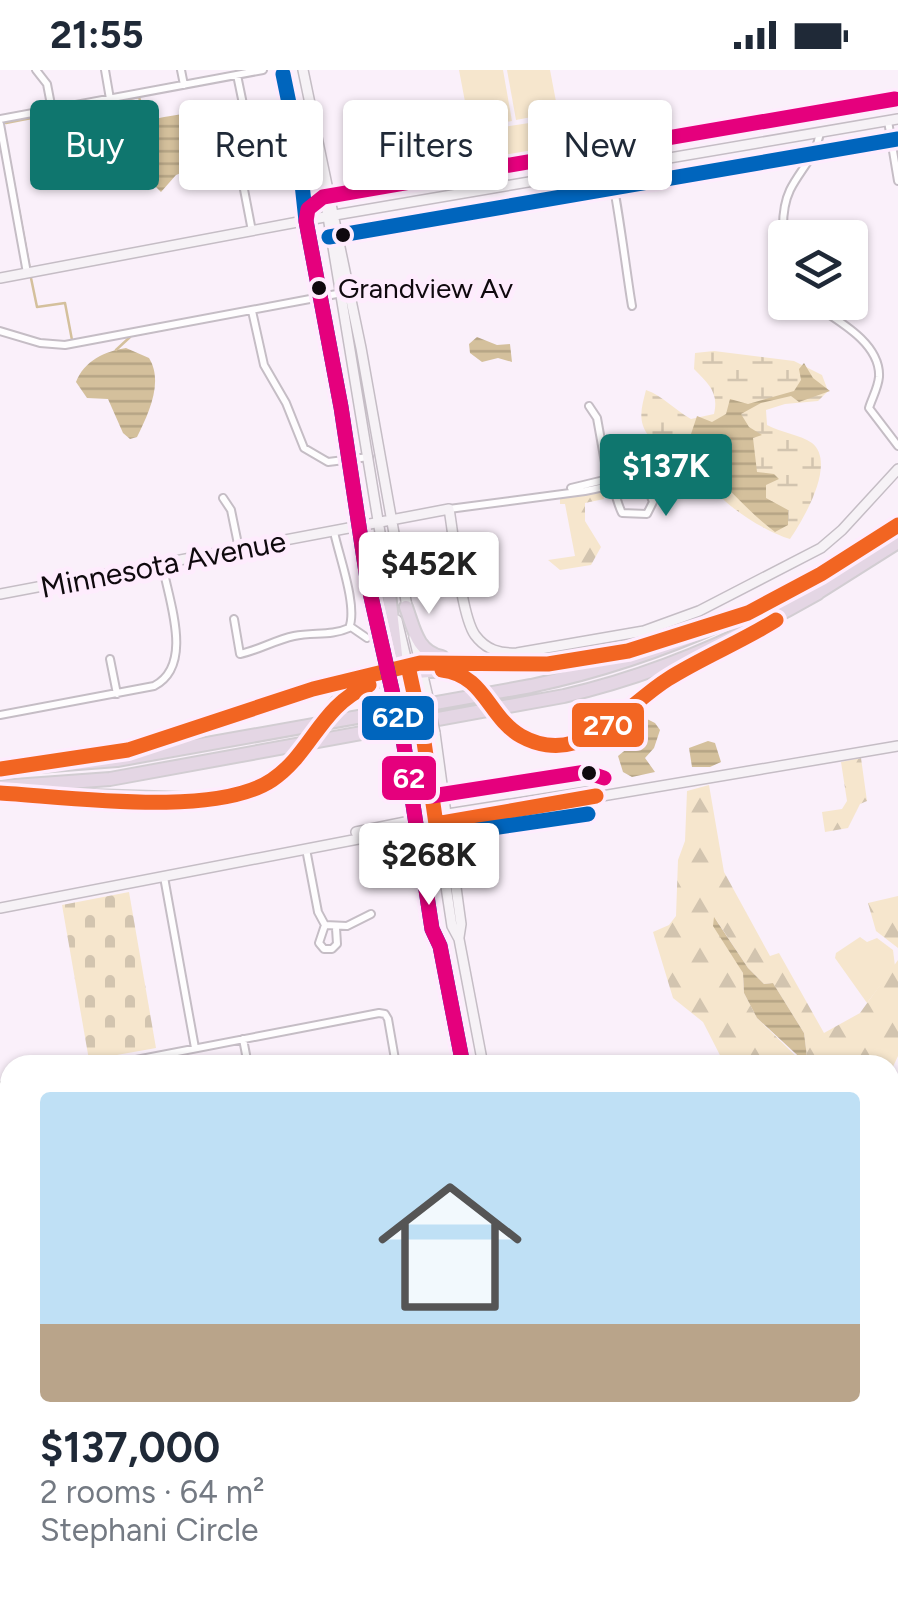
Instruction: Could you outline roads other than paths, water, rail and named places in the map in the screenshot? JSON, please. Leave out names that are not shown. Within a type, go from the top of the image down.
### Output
[{"type":"highway","points":[[1,769],[117,760],[531,686],[627,662],[740,617],[797,588],[898,525]]},
{"type":"highway","points":[[0,790],[217,800],[261,787],[296,757],[338,701],[354,690],[415,668],[448,670],[470,677],[510,728],[540,744],[575,742],[604,726],[665,680],[769,625],[898,542]]},
{"type":"highway","points":[[384,670],[393,664],[396,654],[387,576]]},
{"type":"highway","points":[[0,790],[110,779],[588,691],[722,644],[818,593]]},
{"type":"highway","points":[[406,607],[426,651],[480,662],[532,665],[594,659],[740,617]]},
{"type":"highway","points":[[1,769],[128,750],[384,670],[480,662]]},
{"type":"street","points":[[36,70],[46,84],[50,100]]},
{"type":"street","points":[[105,70],[110,98]]},
{"type":"street","points":[[181,70],[184,85]]},
{"type":"street","points":[[100,100],[264,70]]},
{"type":"street","points":[[303,70],[385,521],[387,576],[415,668],[427,693],[435,733],[461,924],[459,939]]},
{"type":"street","points":[[237,75],[248,128],[242,179],[252,231]]},
{"type":"street","points":[[27,273],[0,121],[30,115]]},
{"type":"street","points":[[672,159],[893,120],[898,181]]},
{"type":"street","points":[[784,220],[787,199],[815,153],[820,133]]},
{"type":"street","points":[[0,278],[528,183]]},
{"type":"street","points":[[612,190],[632,306]]},
{"type":"street","points":[[0,332],[65,345],[345,293]]},
{"type":"street","points":[[345,293],[370,457],[406,607],[415,696],[452,926],[459,939],[481,1055]]},
{"type":"street","points":[[252,310],[264,365],[304,448],[328,462],[370,457]]},
{"type":"street","points":[[837,320],[869,347],[879,374],[869,408],[898,446]]},
{"type":"street","points":[[589,406],[598,418],[610,481],[622,512],[637,516],[651,509],[650,494],[610,481]]},
{"type":"street","points":[[449,509],[472,630],[499,653],[518,653],[644,630],[699,611],[821,548],[898,468]]},
{"type":"street","name":"Minnesota Avenue","points":[[0,594],[449,509],[585,490],[610,481]]},
{"type":"street","points":[[223,498],[231,510],[239,549]]},
{"type":"street","points":[[334,532],[347,585],[351,627]]},
{"type":"street","points":[[0,716],[163,682],[176,657],[162,564]]},
{"type":"street","points":[[234,619],[240,654],[288,637],[315,632],[329,635],[351,627]]},
{"type":"street","points":[[351,627],[367,638]]},
{"type":"street","points":[[110,659],[117,694]]},
{"type":"street","points":[[0,908],[306,848],[354,833],[898,746]]},
{"type":"street","points":[[306,848],[318,912],[325,925],[336,928],[353,924],[370,914]]},
{"type":"street","points":[[164,877],[195,1048]]},
{"type":"street","points":[[325,925],[319,943],[324,949],[337,944],[336,928]]},
{"type":"street","points":[[160,1055],[385,1014],[394,1055]]},
{"type":"street","points":[[243,1039],[246,1055]]},
{"type":"waterway","points":[[124,100],[139,97],[140,100]]},
{"type":"waterway","points":[[6,123],[30,118]]},
{"type":"waterway","points":[[3,124],[30,270]]},
{"type":"waterway","points":[[31,278],[37,307],[65,303],[72,340]]},
{"type":"waterway","points":[[125,337],[193,324]]},
{"type":"waterway","points":[[116,350],[130,337]]},
{"type":"place","name":"Grandview Av","points":[[319,288]]}]
